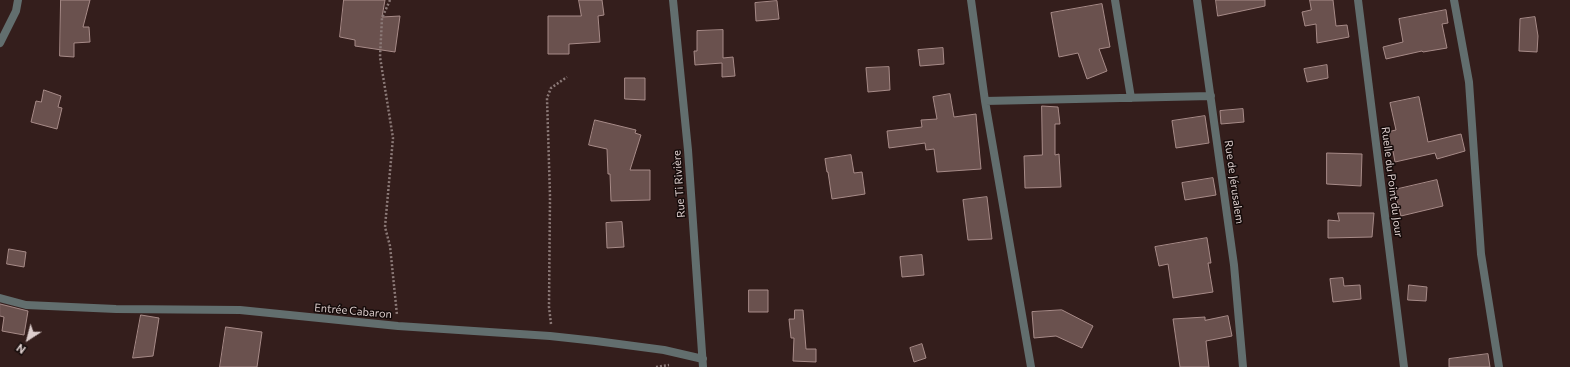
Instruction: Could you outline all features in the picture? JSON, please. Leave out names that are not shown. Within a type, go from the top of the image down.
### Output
[{"type":"street","points":[[0,43],[16,11],[18,0]]},
{"type":"street","name":"Rue Ti Rivière","points":[[673,0],[688,150],[703,363]]},
{"type":"street","points":[[970,0],[985,101],[1031,367]]},
{"type":"street","points":[[1115,0],[1131,98]]},
{"type":"street","name":"Rue de Jérusalem","points":[[1197,0],[1234,265],[1243,367]]},
{"type":"street","name":"Ruelle du Point du Jour","points":[[1358,0],[1404,367]]},
{"type":"street","points":[[1454,0],[1469,82],[1482,254],[1499,367]]},
{"type":"street","points":[[985,101],[1211,96]]},
{"type":"street","name":"Entrée Cabaron","points":[[0,298],[26,305],[116,309],[240,310],[398,326],[596,340],[664,350],[703,363]]},
{"type":"path","points":[[390,0],[382,18],[380,57],[392,138],[385,227],[390,246],[398,326]]},
{"type":"path","points":[[550,336],[550,197],[547,98],[552,88],[567,77]]},
{"type":"building","points":[[61,0],[90,0],[83,27],[89,27],[90,42],[74,43],[74,57],[60,56]]},
{"type":"building","points":[[344,0],[385,0],[382,17],[400,16],[395,52],[355,46],[355,40],[340,37]]},
{"type":"building","points":[[579,0],[602,0],[604,15],[598,16],[600,42],[569,44],[569,54],[548,54],[548,16],[581,16]]},
{"type":"building","points":[[1216,0],[1265,0],[1265,6],[1218,16]]},
{"type":"building","points":[[1310,0],[1333,0],[1336,26],[1347,25],[1349,37],[1317,43],[1316,24],[1305,26],[1302,12],[1311,10]]},
{"type":"building","points":[[777,1],[779,19],[756,21],[755,3]]},
{"type":"building","points":[[1102,4],[1110,47],[1099,49],[1107,71],[1087,79],[1078,53],[1059,57],[1051,13]]},
{"type":"building","points":[[1446,10],[1448,23],[1442,24],[1447,48],[1422,51],[1386,59],[1383,47],[1403,42],[1399,19]]},
{"type":"building","points":[[1535,17],[1538,36],[1537,52],[1519,51],[1520,19]]},
{"type":"building","points":[[723,30],[723,58],[733,57],[735,76],[722,77],[722,63],[695,65],[694,51],[697,51],[697,31]]},
{"type":"building","points":[[943,48],[944,64],[920,66],[918,50]]},
{"type":"building","points":[[1327,65],[1328,78],[1307,82],[1304,69]]},
{"type":"building","points":[[889,67],[890,90],[868,92],[866,68]]},
{"type":"building","points":[[625,78],[645,78],[645,100],[625,99]]},
{"type":"building","points":[[44,90],[61,96],[58,107],[62,108],[57,129],[31,122],[36,101],[41,102]]},
{"type":"building","points":[[950,94],[954,117],[976,114],[981,169],[937,172],[934,149],[926,150],[925,143],[889,148],[887,131],[922,127],[921,120],[937,119],[933,97]]},
{"type":"building","points":[[1419,97],[1428,142],[1461,134],[1465,151],[1437,159],[1435,153],[1395,162],[1392,146],[1386,147],[1383,133],[1396,130],[1390,103]]},
{"type":"building","points":[[1042,106],[1058,107],[1060,124],[1055,124],[1055,155],[1059,154],[1061,187],[1025,188],[1024,156],[1042,155]]},
{"type":"building","points":[[1243,109],[1244,122],[1221,124],[1220,111]]},
{"type":"building","points":[[1205,116],[1209,143],[1176,148],[1172,121]]},
{"type":"building","points":[[595,120],[636,130],[635,133],[641,135],[630,170],[650,170],[650,200],[611,201],[607,149],[589,145]]},
{"type":"building","points":[[1327,153],[1362,154],[1361,186],[1327,184]]},
{"type":"building","points":[[851,155],[854,173],[862,172],[865,194],[832,199],[825,159]]},
{"type":"building","points":[[1213,178],[1216,195],[1185,200],[1182,183]]},
{"type":"building","points":[[1437,180],[1443,206],[1401,216],[1394,190]]},
{"type":"building","points":[[987,197],[992,239],[968,240],[963,200]]},
{"type":"building","points":[[1338,213],[1374,213],[1372,237],[1328,238],[1328,220],[1339,221]]},
{"type":"building","points":[[622,222],[624,247],[607,248],[606,223]]},
{"type":"building","points":[[1207,238],[1211,263],[1208,263],[1213,292],[1173,298],[1168,264],[1159,266],[1155,247]]},
{"type":"building","points":[[9,249],[26,252],[24,267],[7,264]]},
{"type":"building","points":[[922,255],[924,275],[902,277],[900,257]]},
{"type":"building","points":[[1343,278],[1344,286],[1360,285],[1361,299],[1333,302],[1330,279]]},
{"type":"building","points":[[1409,285],[1427,287],[1426,301],[1408,300]]},
{"type":"building","points":[[749,290],[768,290],[768,312],[749,312]]},
{"type":"building","points":[[0,304],[28,311],[24,335],[2,331],[4,317],[0,316]]},
{"type":"building","points":[[795,310],[803,310],[806,349],[816,349],[816,362],[793,361],[794,338],[791,338],[789,319],[794,319]]},
{"type":"building","points":[[1062,310],[1093,326],[1082,348],[1056,336],[1034,338],[1032,312]]},
{"type":"building","points":[[141,315],[159,318],[153,356],[133,358]]},
{"type":"building","points":[[1228,316],[1232,336],[1206,341],[1209,367],[1180,367],[1173,319],[1205,317],[1205,320]]},
{"type":"building","points":[[226,327],[262,332],[257,367],[220,367]]},
{"type":"building","points":[[922,344],[926,358],[914,362],[910,348]]},
{"type":"building","points":[[1488,354],[1490,367],[1449,367],[1449,359]]}]
